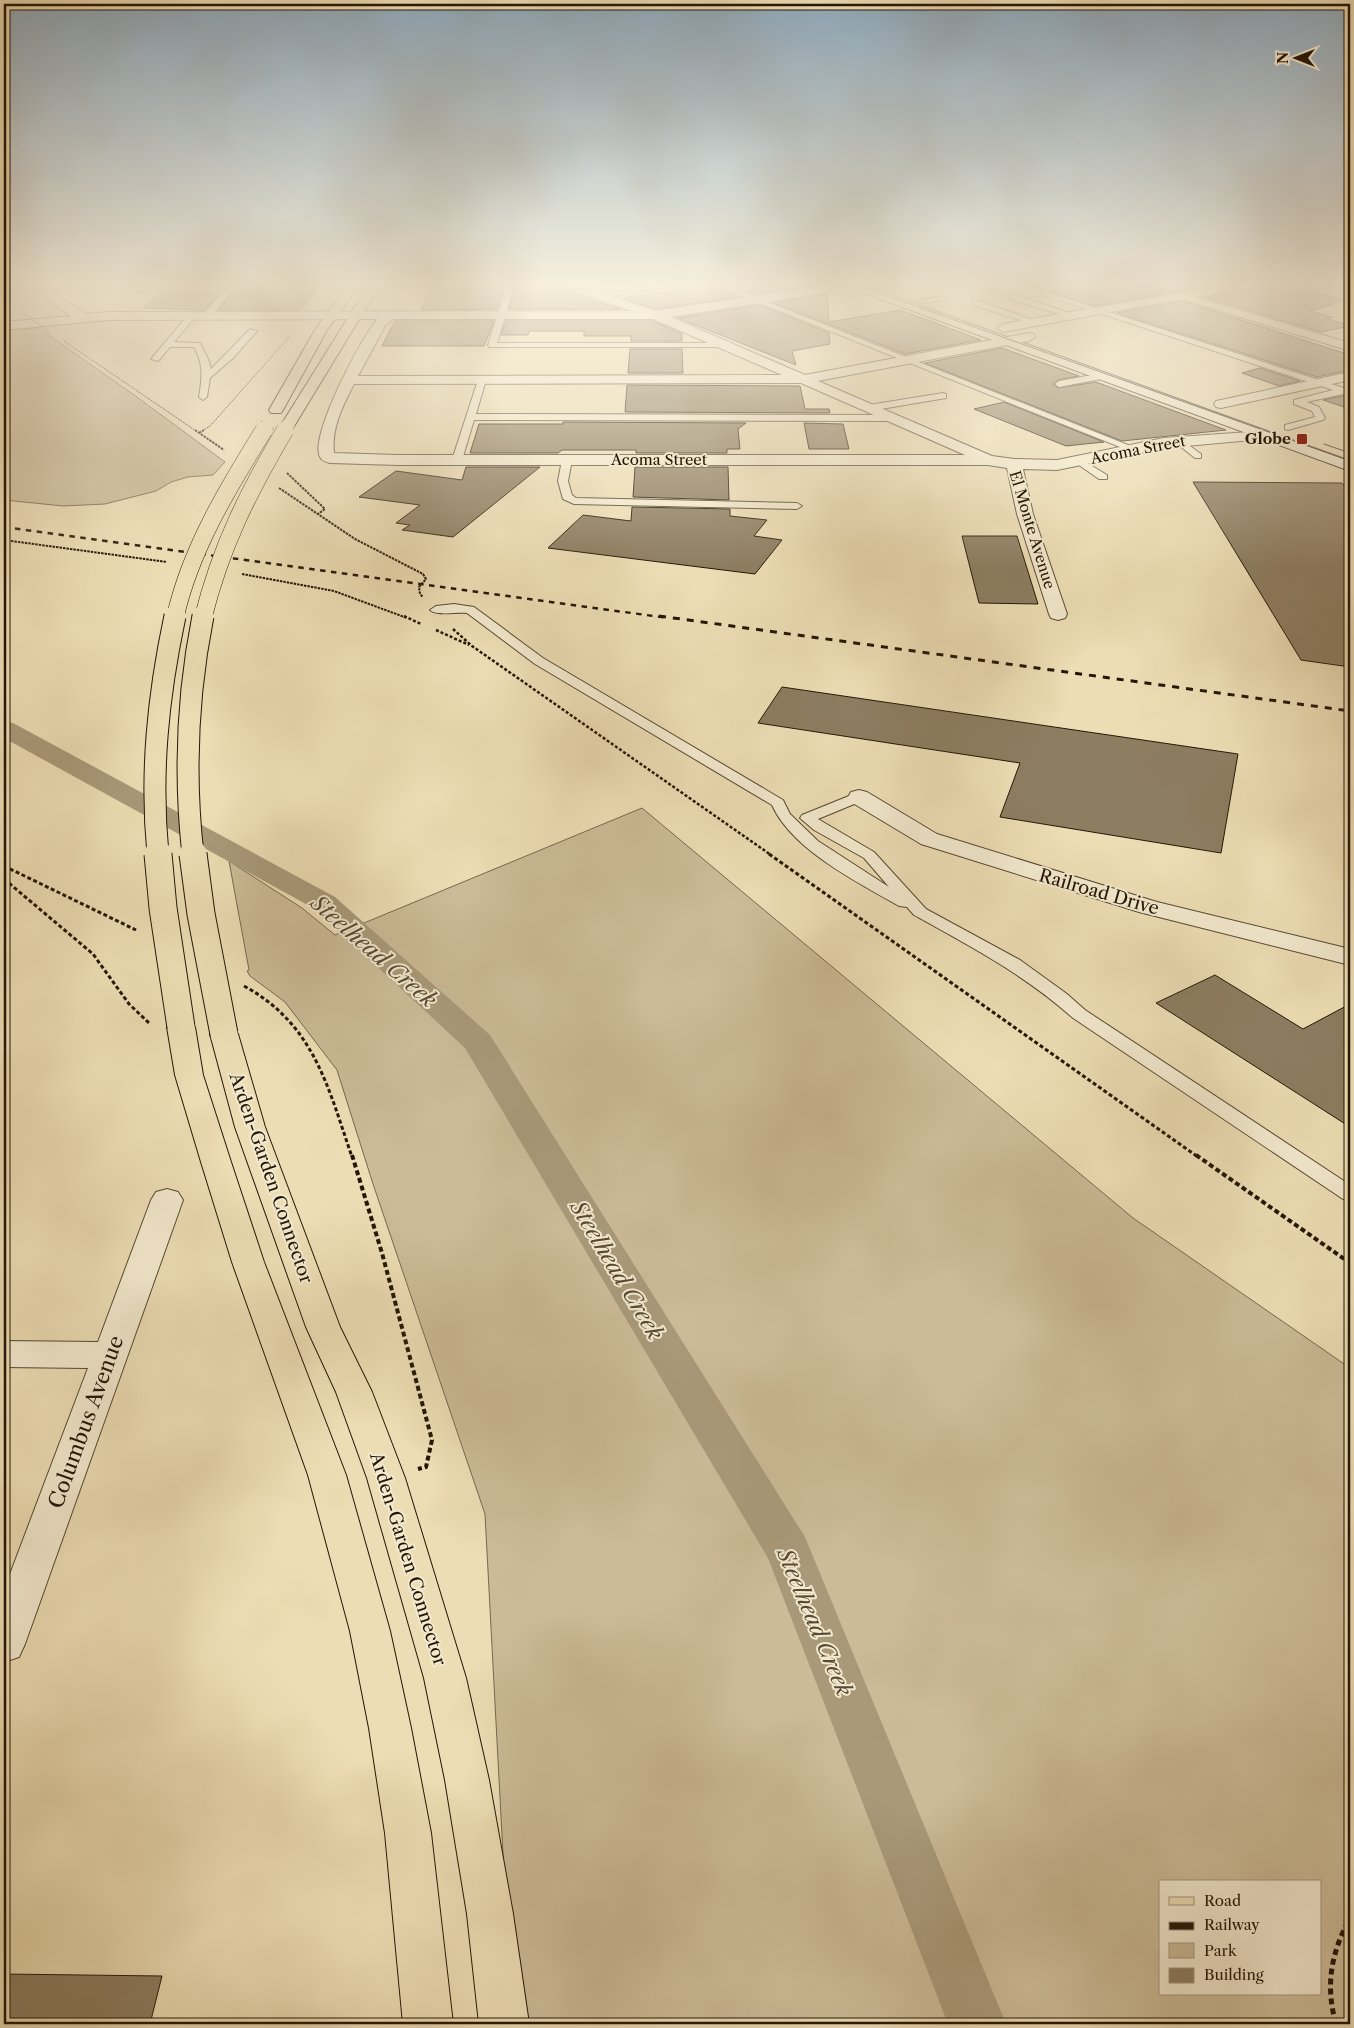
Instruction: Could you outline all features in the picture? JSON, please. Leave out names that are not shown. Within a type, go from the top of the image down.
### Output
[{"type":"main road","name":"Arden-Garden Connector","points":[[300,379],[278,424],[221,558],[205,611],[191,691],[188,783],[194,864],[205,939],[224,1034],[253,1136],[323,1327],[354,1392],[386,1478],[445,1678],[465,1771],[490,1914],[504,2024]]},
{"type":"main road","name":"Arden-Garden Connector","points":[[310,379],[218,508],[196,554],[173,626],[162,687],[155,756],[156,834],[164,928],[189,1075],[248,1262],[328,1475],[370,1630],[390,1728],[408,1833],[428,2024]]},
{"type":"street","points":[[350,380],[804,379]]},
{"type":"street","name":"El Monte Avenue","points":[[804,379],[988,460],[1014,464],[1025,514],[1058,614]]},
{"type":"street","points":[[1136,379],[1263,434],[1350,466]]},
{"type":"street","points":[[1146,379],[1251,414]]},
{"type":"street","points":[[1212,400],[1338,379]]},
{"type":"street","name":"Acoma Street","points":[[350,380],[327,428],[324,448],[327,456],[330,458],[816,464],[988,460]]},
{"type":"street","points":[[1283,425],[1315,436]]},
{"type":"street","name":"Acoma Street","points":[[1014,464],[1057,465],[1179,441],[1263,434]]},
{"type":"street","name":"Railroad Drive","points":[[859,797],[929,839],[1026,871],[1148,907],[1350,957]]},
{"type":"street","name":"Columbus Avenue","points":[[4,1644],[167,1200]]},
{"type":"street","points":[[4,1354],[111,1355]]},
{"type":"lane","points":[[202,397],[206,379]]},
{"type":"lane","points":[[956,379],[1132,449]]},
{"type":"lane","points":[[1059,384],[1073,379]]},
{"type":"lane","points":[[1305,379],[1346,392]]},
{"type":"lane","points":[[457,460],[482,380]]},
{"type":"lane","points":[[1283,425],[1320,418],[1316,409],[1297,402],[1346,392]]},
{"type":"lane","points":[[869,408],[943,396]]},
{"type":"lane","points":[[470,417],[892,418]]},
{"type":"lane","points":[[1179,441],[1198,456]]},
{"type":"lane","points":[[567,460],[563,481],[567,497],[574,501],[797,506]]},
{"type":"lane","points":[[1079,461],[1103,478]]},
{"type":"lane","points":[[436,610],[454,608],[470,610],[539,661],[778,803],[779,810],[792,826],[827,854],[920,912],[1014,964],[1061,998],[1079,1014],[1350,1194]]},
{"type":"lane","points":[[859,797],[807,818],[819,827],[870,855],[920,912]]},
{"type":"path","points":[[198,433],[210,426],[251,379]]},
{"type":"path","points":[[284,470],[325,508],[324,511],[318,514]]},
{"type":"path","points":[[472,646],[640,762],[1350,1263]]},
{"type":"path","points":[[4,866],[142,933]]},
{"type":"path","points":[[4,879],[93,954],[129,1004],[152,1025],[181,1027]]},
{"type":"path","points":[[237,982],[263,996],[299,1030],[323,1075],[357,1171],[387,1268],[432,1440],[426,1467],[386,1478]]},
{"type":"path","points":[[1336,2024],[1328,1982],[1337,1940],[1350,1918]]},
{"type":"green space","points":[[4,379],[111,379],[225,462],[213,475],[188,477],[171,482],[156,491],[105,504],[63,506],[4,500]]},
{"type":"green space","points":[[642,808],[1133,1218],[1350,1368],[1350,2024],[512,2024],[485,1514],[373,1184],[337,1070],[285,1002],[250,976],[247,971],[249,970],[229,861],[302,908],[335,935]]},
{"type":"building","points":[[965,379],[1065,379],[1058,380],[1053,384],[1058,388],[1096,382],[1226,430],[1122,441]]},
{"type":"building","points":[[1258,379],[1293,379],[1300,381],[1279,386]]},
{"type":"building","points":[[627,385],[800,386],[805,409],[829,409],[830,413],[625,412]]},
{"type":"building","points":[[1343,396],[1350,398],[1350,409],[1323,400]]},
{"type":"building","points":[[1004,402],[1104,442],[1066,446],[974,409]]},
{"type":"building","points":[[563,422],[746,423],[738,429],[740,449],[727,449],[727,453],[636,453],[636,450],[562,450],[558,453],[470,453],[479,424],[563,424]]},
{"type":"building","points":[[804,423],[843,424],[849,449],[809,449]]},
{"type":"building","points":[[466,467],[540,467],[453,537],[402,530],[410,525],[396,523],[420,505],[359,497],[396,471],[462,480]]},
{"type":"building","points":[[635,467],[728,467],[729,500],[633,497]]},
{"type":"building","points":[[1193,482],[1342,483],[1350,493],[1350,667],[1301,660]]},
{"type":"building","points":[[632,507],[730,509],[730,516],[767,520],[754,536],[782,540],[755,574],[548,548],[583,515],[631,521]]},
{"type":"building","points":[[962,536],[1017,536],[1038,604],[979,603]]},
{"type":"building","points":[[782,687],[1238,754],[1221,853],[1000,817],[1020,763],[758,723]]},
{"type":"building","points":[[1215,975],[1303,1029],[1350,1004],[1350,1127],[1156,1003]]},
{"type":"building","points":[[4,1974],[162,1976],[150,2024],[4,2024]]},
{"type":"waterway","name":"Steelhead Creek","points":[[4,728],[325,903],[478,1042],[789,1551],[977,2024]]},
{"type":"tram line","points":[[1119,379],[1350,461]]},
{"type":"tram line","points":[[1324,444],[1350,453]]},
{"type":"railway","points":[[4,527],[668,618]]},
{"type":"railway","points":[[659,616],[1350,711]]},
{"type":"place","name":"Globe","points":[[1302,439]]}]
